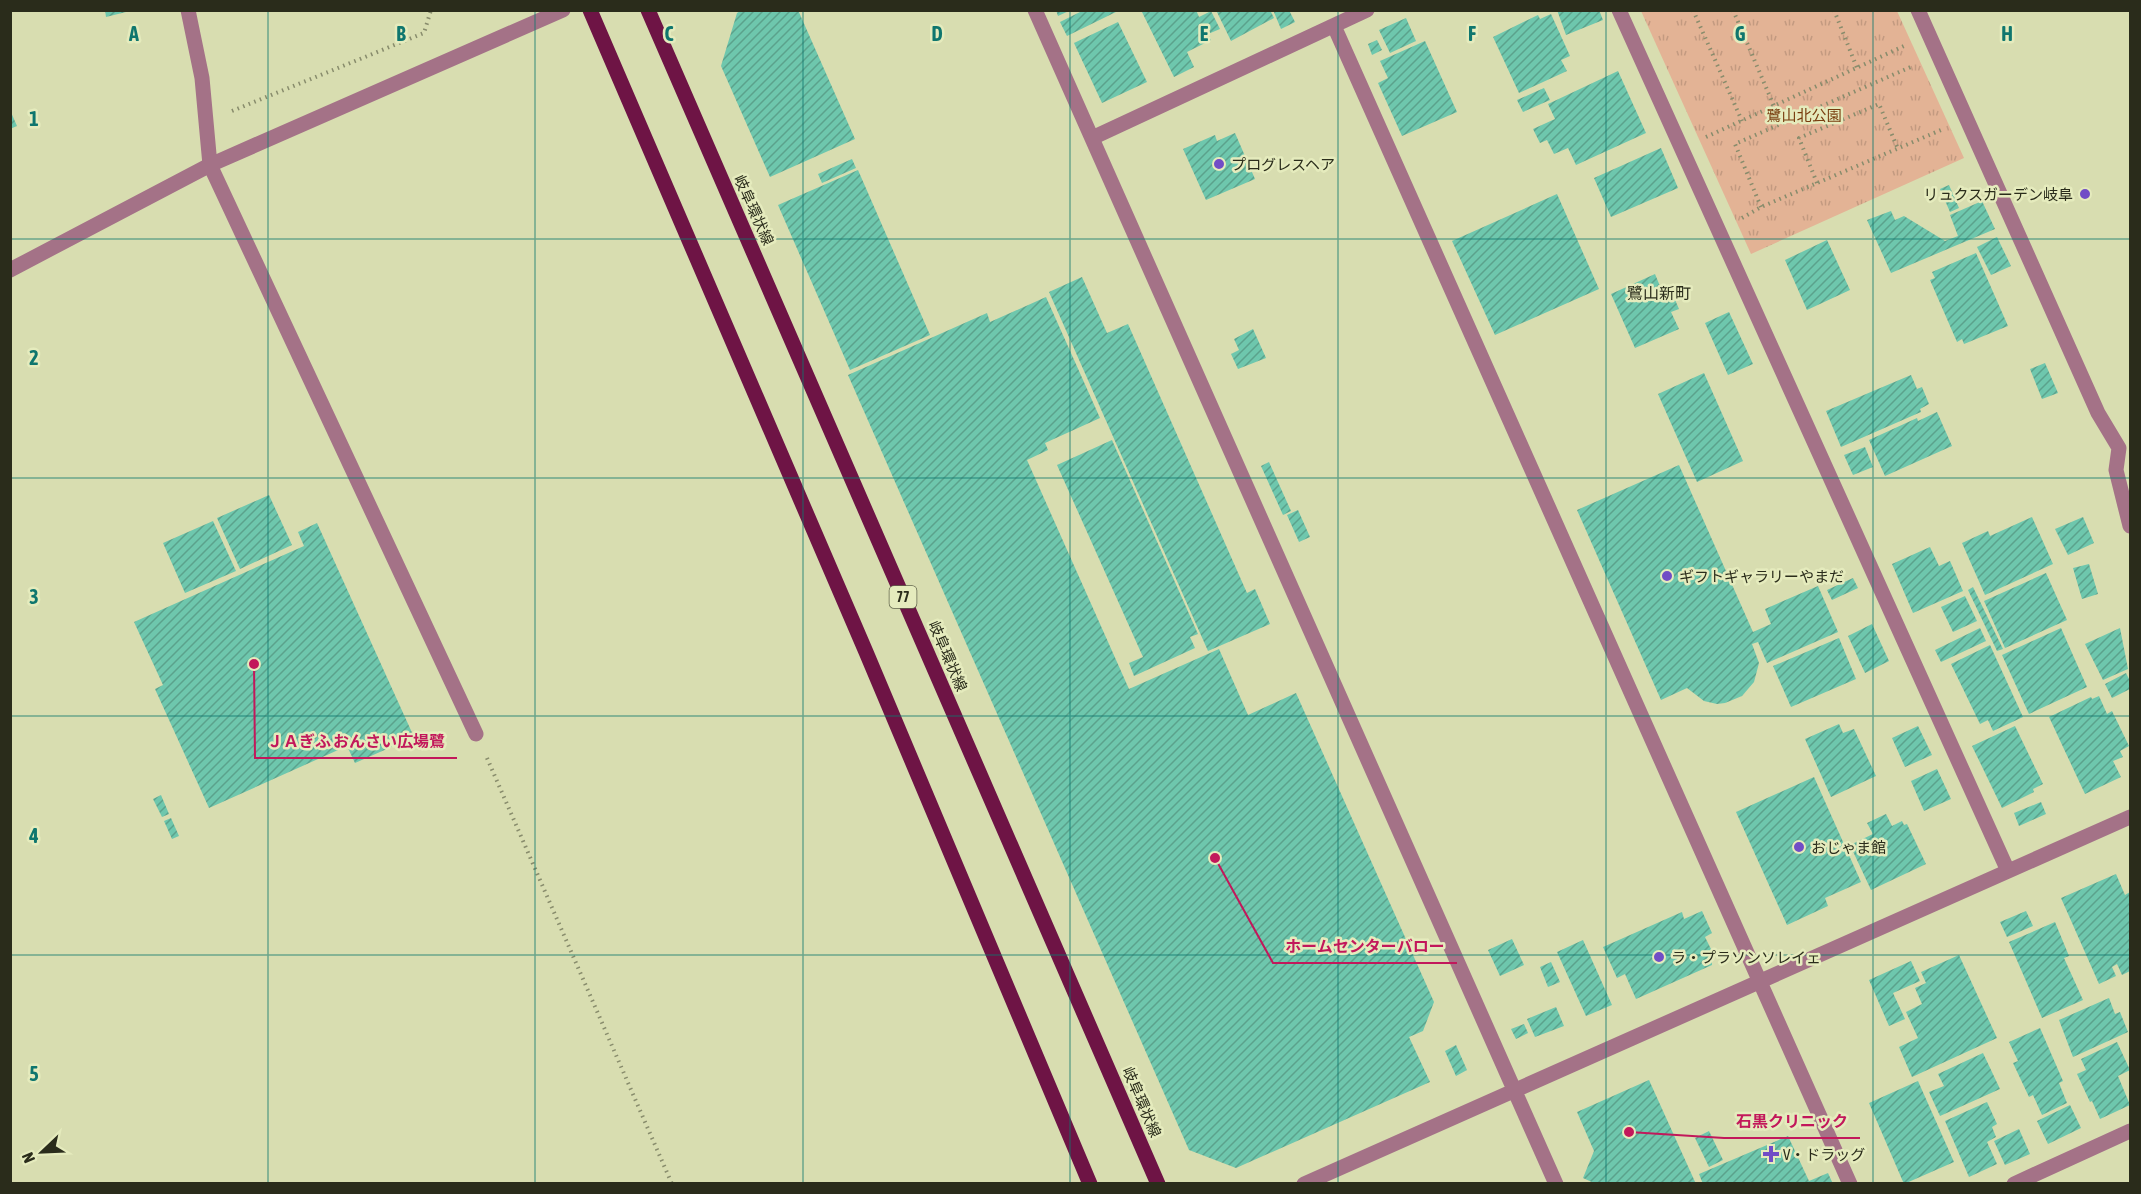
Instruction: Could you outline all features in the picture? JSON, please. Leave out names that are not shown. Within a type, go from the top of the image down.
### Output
[{"type":"main road","points":[[590,10],[852,619],[1090,1184]]},
{"type":"main road","name":"岐阜環状線","points":[[648,10],[1158,1184]]},
{"type":"street","points":[[188,10],[202,78],[210,165],[476,734]]},
{"type":"street","points":[[10,270],[210,165],[563,10]]},
{"type":"street","points":[[1035,10],[1556,1184]]},
{"type":"street","points":[[1092,138],[1367,10]]},
{"type":"street","points":[[1619,10],[2008,871]]},
{"type":"street","points":[[1918,10],[2098,413],[2125,442],[2116,470],[2130,526]]},
{"type":"street","points":[[1334,26],[1850,1184]]},
{"type":"street","points":[[1304,1184],[2130,817]]},
{"type":"street","points":[[2014,1184],[2130,1131]]},
{"type":"path","points":[[206,122],[424,33],[430,10]]},
{"type":"path","points":[[1693,10],[1742,121]]},
{"type":"path","points":[[1733,10],[1774,106]]},
{"type":"path","points":[[1834,10],[1857,68]]},
{"type":"path","points":[[1681,148],[1929,36]]},
{"type":"path","points":[[1918,64],[1735,144],[1761,207],[1947,128]]},
{"type":"path","points":[[1817,183],[1799,138],[1869,108],[1879,104],[1898,149]]},
{"type":"path","points":[[476,734],[672,1184]]},
{"type":"green space","name":"鷺山北公園","points":[[1641,11],[1897,11],[1964,158],[1751,254]]},
{"type":"building","points":[[105,10],[130,10],[130,11],[106,17]]},
{"type":"building","points":[[742,10],[798,10],[855,139],[770,177],[721,66],[737,13]]},
{"type":"building","points":[[1056,10],[1071,10],[1058,16]]},
{"type":"building","points":[[1084,10],[1120,10],[1067,36],[1060,22]]},
{"type":"building","points":[[1141,10],[1196,10],[1199,17],[1211,11],[1220,29],[1208,34],[1211,40],[1187,52],[1194,67],[1174,77]]},
{"type":"building","points":[[1216,10],[1270,10],[1274,18],[1231,41]]},
{"type":"building","points":[[1273,10],[1289,10],[1295,22],[1281,29]]},
{"type":"building","points":[[1557,10],[1599,10],[1603,20],[1566,35]]},
{"type":"building","points":[[1551,14],[1570,56],[1561,60],[1567,71],[1519,93],[1493,37],[1538,15],[1540,19]]},
{"type":"building","points":[[1406,18],[1416,41],[1390,53],[1379,30]]},
{"type":"building","points":[[1118,22],[1147,82],[1102,103],[1074,43]]},
{"type":"building","points":[[1377,40],[1382,50],[1372,55],[1368,44]]},
{"type":"building","points":[[1425,41],[1457,112],[1402,136],[1378,83],[1388,78],[1380,61]]},
{"type":"building","points":[[1618,71],[1646,133],[1576,165],[1568,148],[1554,154],[1547,140],[1540,143],[1533,129],[1555,119],[1548,104]]},
{"type":"building","points":[[1544,88],[1550,100],[1523,112],[1517,100]]},
{"type":"building","points":[[10,110],[17,126],[10,129]]},
{"type":"building","name":"プログレスヘア","points":[[1235,133],[1255,179],[1206,200],[1183,149],[1215,135],[1217,141]]},
{"type":"building","points":[[1661,148],[1678,188],[1611,217],[1594,178]]},
{"type":"building","points":[[852,159],[856,168],[822,183],[818,174]]},
{"type":"building","points":[[858,170],[930,335],[850,370],[778,205]]},
{"type":"building","points":[[1949,185],[1959,208],[1950,212],[1940,189]]},
{"type":"building","points":[[1557,194],[1599,289],[1495,335],[1452,241]]},
{"type":"building","points":[[1982,201],[1995,229],[1891,273],[1867,220],[1891,211],[1895,220],[1904,216],[1945,241],[1958,236],[1950,215]]},
{"type":"building","points":[[1997,237],[2011,266],[1991,275],[1977,247]]},
{"type":"building","points":[[1827,240],[1850,290],[1807,310],[1785,260]]},
{"type":"building","points":[[1976,253],[2008,326],[1964,344],[1962,339],[1957,342],[1930,280],[1935,278],[1932,272]]},
{"type":"building","points":[[1655,274],[1662,291],[1670,288],[1679,309],[1671,312],[1679,329],[1635,348],[1611,294]]},
{"type":"building","points":[[1082,277],[1107,333],[1128,324],[1247,593],[1255,589],[1270,624],[1208,651],[1049,292]]},
{"type":"building","points":[[1046,297],[1100,418],[1045,443],[1048,450],[1027,460],[1129,689],[1219,649],[1248,715],[1296,693],[1434,1002],[1423,1031],[1409,1037],[1430,1082],[1236,1168],[1189,1150],[848,375],[987,313],[990,322]]},
{"type":"building","points":[[1729,312],[1753,364],[1728,375],[1705,323]]},
{"type":"building","points":[[1253,329],[1266,358],[1238,369],[1231,354],[1239,350],[1234,339]]},
{"type":"building","points":[[2045,363],[2058,393],[2042,399],[2030,369]]},
{"type":"building","points":[[1704,373],[1743,461],[1697,482],[1658,394]]},
{"type":"building","points":[[1911,375],[1917,389],[1922,387],[1929,404],[1920,409],[1921,412],[1841,447],[1826,411]]},
{"type":"building","points":[[1937,412],[1952,446],[1885,476],[1869,440],[1917,418],[1918,421]]},
{"type":"building","points":[[1112,440],[1198,634],[1190,637],[1195,648],[1134,676],[1129,663],[1143,657],[1057,465]]},
{"type":"building","points":[[1865,447],[1873,467],[1853,475],[1844,455]]},
{"type":"building","points":[[1269,462],[1291,511],[1283,515],[1261,466]]},
{"type":"building","name":"ギフトギャラリーやまだ","points":[[1679,465],[1753,632],[1771,624],[1765,609],[1818,586],[1838,632],[1767,663],[1758,642],[1752,644],[1759,663],[1754,682],[1742,696],[1725,703],[1704,701],[1687,688],[1661,700],[1577,510]]},
{"type":"building","points":[[269,495],[292,545],[240,569],[217,518]]},
{"type":"building","points":[[1298,510],[1310,537],[1299,542],[1287,515]]},
{"type":"building","points":[[2032,517],[2053,564],[1985,595],[1962,543],[1988,531],[1990,536]]},
{"type":"building","points":[[2083,517],[2094,543],[2068,555],[2055,529]]},
{"type":"building","points":[[213,521],[236,571],[185,593],[163,543]]},
{"type":"building","points":[[317,523],[414,737],[355,763],[347,746],[209,808],[155,689],[163,685],[134,622],[304,546],[298,532]]},
{"type":"building","points":[[1930,547],[1939,566],[1950,561],[1963,591],[1913,613],[1892,564]]},
{"type":"building","points":[[2089,564],[2098,594],[2082,599],[2073,568]]},
{"type":"building","points":[[2046,573],[2067,620],[2005,648],[1984,601]]},
{"type":"building","points":[[1853,578],[1858,588],[1832,600],[1827,590]]},
{"type":"building","points":[[1973,587],[2003,649],[1997,651],[1968,590]]},
{"type":"building","points":[[1965,596],[1977,621],[1953,632],[1941,607]]},
{"type":"building","points":[[1872,624],[1889,661],[1865,673],[1848,636]]},
{"type":"building","points":[[1980,628],[1986,641],[1941,662],[1935,650]]},
{"type":"building","points":[[2061,628],[2087,687],[2029,714],[2002,655]]},
{"type":"building","points":[[2120,628],[2128,669],[2103,680],[2085,644]]},
{"type":"building","points":[[1839,638],[1856,679],[1791,707],[1773,666]]},
{"type":"building","points":[[1990,645],[2023,717],[1993,731],[1988,720],[1980,724],[1951,664]]},
{"type":"building","points":[[2126,673],[2130,681],[2130,689],[2112,698],[2105,684]]},
{"type":"building","points":[[2099,696],[2107,714],[2112,711],[2129,746],[2120,751],[2123,757],[2113,761],[2121,777],[2085,794],[2049,717],[2091,697],[2092,699]]},
{"type":"building","points":[[1839,724],[1843,733],[1854,729],[1876,776],[1831,797],[1805,739]]},
{"type":"building","points":[[1918,726],[1932,755],[1905,767],[1892,738]]},
{"type":"building","points":[[2015,726],[2043,784],[2033,789],[2034,792],[2002,808],[1972,746]]},
{"type":"building","points":[[1937,769],[1951,799],[1924,811],[1911,781]]},
{"type":"building","name":"おじゃま館","points":[[1814,777],[1861,882],[1825,898],[1828,906],[1787,925],[1736,812]]},
{"type":"building","points":[[161,795],[169,814],[162,817],[153,799]]},
{"type":"building","points":[[2041,802],[2046,814],[2019,826],[2014,813]]},
{"type":"building","points":[[1886,814],[1892,826],[1902,821],[1904,825],[1907,824],[1926,864],[1871,890],[1850,845],[1873,834],[1867,823]]},
{"type":"building","points":[[171,818],[179,836],[172,839],[164,821]]},
{"type":"building","points":[[2116,874],[2125,895],[2130,892],[2130,971],[2122,975],[2117,964],[2112,967],[2116,976],[2099,984],[2061,898]]},
{"type":"building","name":"ラ・プラソンソレイェ","points":[[1702,911],[1712,933],[1705,937],[1711,949],[1712,965],[1636,999],[1625,974],[1617,978],[1603,947],[1682,912],[1684,919]]},
{"type":"building","points":[[2026,911],[2033,926],[2007,937],[2000,922]]},
{"type":"building","points":[[2055,922],[2069,956],[2064,958],[2083,1000],[2042,1018],[2009,942]]},
{"type":"building","points":[[1512,939],[1524,965],[1500,976],[1488,950]]},
{"type":"building","points":[[1583,940],[1612,1005],[1586,1016],[1557,952]]},
{"type":"building","points":[[1959,955],[1997,1038],[1912,1077],[1899,1047],[1918,1038],[1906,1012],[1922,1004],[1915,988],[1926,983],[1921,972]]},
{"type":"building","points":[[1911,961],[1920,981],[1893,993],[1905,1019],[1889,1026],[1869,980]]},
{"type":"building","points":[[1551,962],[1560,982],[1548,987],[1540,967]]},
{"type":"building","points":[[2109,998],[2115,1014],[2120,1012],[2128,1032],[2073,1057],[2059,1020]]},
{"type":"building","points":[[1556,1007],[1564,1026],[1535,1037],[1527,1019]]},
{"type":"building","points":[[1524,1024],[1528,1033],[1516,1039],[1511,1029]]},
{"type":"building","points":[[2040,1028],[2063,1081],[2059,1083],[2067,1103],[2042,1115],[2033,1095],[2029,1097],[2013,1063],[2018,1061],[2009,1042]]},
{"type":"building","points":[[2117,1042],[2130,1070],[2118,1076],[2130,1105],[2100,1119],[2077,1074],[2086,1070],[2081,1059]]},
{"type":"building","points":[[1456,1045],[1467,1070],[1456,1076],[1445,1051]]},
{"type":"building","points":[[1983,1053],[2000,1089],[1940,1116],[1929,1092],[1944,1086],[1938,1074]]},
{"type":"building","points":[[1649,1080],[1696,1184],[1596,1184],[1583,1178],[1594,1151],[1577,1112]]},
{"type":"building","points":[[1918,1081],[1954,1162],[1904,1184],[1869,1103]]},
{"type":"building","points":[[1987,1102],[1997,1124],[1992,1127],[1996,1137],[1987,1142],[1997,1164],[1969,1177],[1945,1121]]},
{"type":"building","points":[[2070,1105],[2081,1128],[2048,1144],[2037,1121]]},
{"type":"building","points":[[2019,1129],[2030,1154],[2005,1165],[1994,1141]]},
{"type":"building","points":[[1709,1131],[1723,1160],[1709,1167],[1695,1138]]},
{"type":"building","name":"V・ドラッグ","points":[[1788,1136],[1809,1181],[1828,1173],[1833,1184],[1703,1184],[1699,1174]]},
{"type":"place","name":"プログレスヘア","points":[[1219,164]]},
{"type":"place","name":"リュクスガーデン岐阜","points":[[2085,194]]},
{"type":"place","name":"ギフトギャラリーやまだ","points":[[1667,576]]},
{"type":"place","name":"ＪＡぎふ おんさい広場鷺","points":[[254,664]]},
{"type":"place","name":"おじゃま館","points":[[1799,847]]},
{"type":"place","name":"ホームセンターバロー","points":[[1215,858]]},
{"type":"place","name":"ラ・プラソンソレイェ","points":[[1659,957]]},
{"type":"place","name":"石黒クリニック","points":[[1629,1132]]},
{"type":"place","name":"V・ドラッグ","points":[[1771,1154]]},
{"type":"district","name":"鷺山新町","points":[[1659,293]]}]
